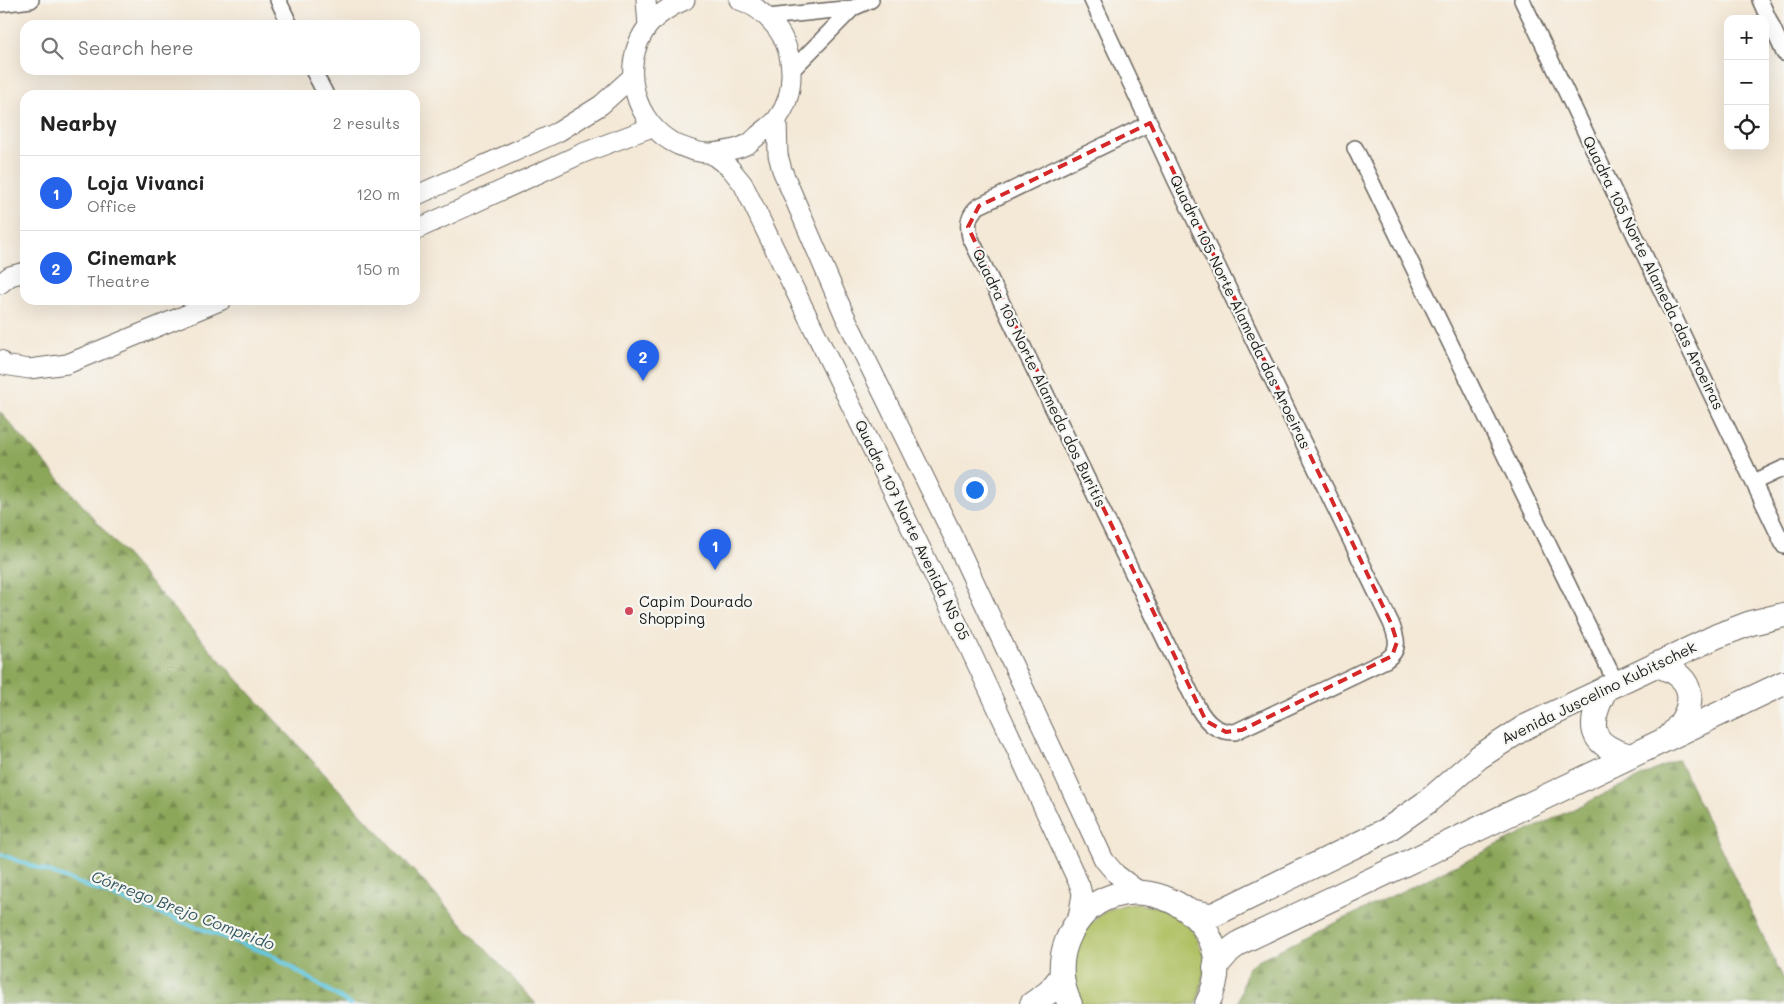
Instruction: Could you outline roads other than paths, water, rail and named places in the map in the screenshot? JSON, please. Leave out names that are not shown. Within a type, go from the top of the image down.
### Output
[{"type":"main road","name":"Avenida Juscelino Kubitschek","points":[[1190,912],[1215,914],[1387,830],[1427,802],[1479,757],[1502,740],[1525,727],[1728,632],[1784,615]]},
{"type":"main road","points":[[1655,665],[1668,668],[1678,675],[1688,692],[1689,710],[1669,738]]},
{"type":"main road","points":[[1215,967],[1230,950],[1241,942],[1784,683]]},
{"type":"main road","points":[[1611,686],[1594,713],[1594,731],[1606,747],[1631,756]]},
{"type":"main road","points":[[1070,1004],[1062,976],[1065,948],[1077,923],[1090,910],[1106,900],[1118,895],[1140,892],[1168,898],[1190,912],[1209,938],[1215,967],[1213,988],[1206,1004]]},
{"type":"main road","points":[[1032,1004],[1049,992],[1062,976]]},
{"type":"street","points":[[0,4],[30,0]]},
{"type":"street","points":[[278,0],[288,20]]},
{"type":"street","points":[[646,0],[648,26]]},
{"type":"street","points":[[685,0],[668,8],[648,26],[635,50],[632,77],[638,104],[652,127],[669,141],[688,150],[710,153],[748,144],[777,119],[788,96],[791,71],[788,51],[780,33],[768,17],[746,2],[739,0]]},
{"type":"street","points":[[768,17],[853,8],[871,0]]},
{"type":"street","name":"Quadra 105 Norte Alameda das Aroeiras","points":[[1092,0],[1391,623],[1397,646],[1392,656],[1386,660],[1242,730],[1226,732],[1206,721]]},
{"type":"street","name":"Quadra 105 Norte Alameda das Aroeiras","points":[[1522,0],[1784,546]]},
{"type":"street","points":[[1760,0],[1784,52]]},
{"type":"street","points":[[791,71],[853,8]]},
{"type":"street","points":[[316,75],[323,90]]},
{"type":"street","points":[[420,194],[558,132],[600,105],[632,77]]},
{"type":"street","points":[[777,119],[778,154],[782,170],[844,314],[954,538],[1104,860],[1116,874],[1140,892]]},
{"type":"street","name":"Quadra 105 Norte Alameda dos Buritís","points":[[1150,123],[979,206],[972,213],[968,227],[979,254],[1206,721]]},
{"type":"street","points":[[420,228],[583,153],[652,127]]},
{"type":"street","points":[[1355,148],[1611,686]]},
{"type":"street","name":"Quadra 107 Norte Avenida NS 05","points":[[710,153],[730,168],[743,184],[967,643],[1080,886],[1082,894],[1077,923]]},
{"type":"street","points":[[0,284],[10,276],[20,273]]},
{"type":"street","points":[[0,360],[4,365],[29,369],[67,364],[210,305]]},
{"type":"street","points":[[1754,482],[1784,468]]},
{"type":"waterway","name":"Córrego Brejo Comprido","points":[[0,854],[272,955],[350,1004]]},
{"type":"place","name":"Cinemark","points":[[643,381]]},
{"type":"place","name":"Loja Vivanci","points":[[715,570]]},
{"type":"place","name":"Capim Dourado Shopping","points":[[629,611]]}]
